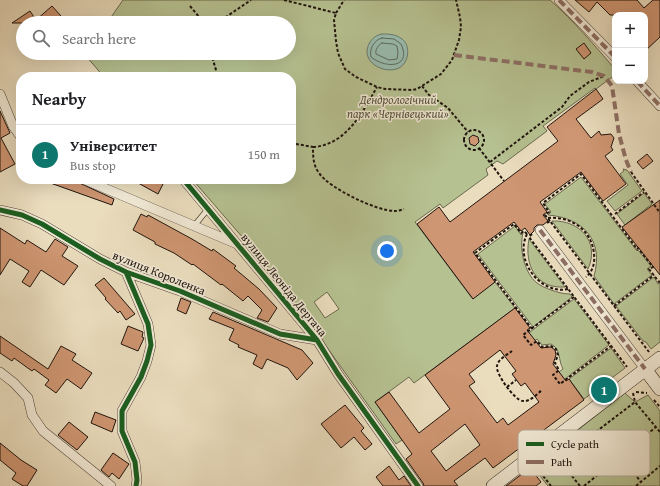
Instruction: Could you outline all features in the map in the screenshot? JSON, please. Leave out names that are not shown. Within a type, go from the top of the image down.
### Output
[{"type":"street","points":[[559,0],[612,54]]},
{"type":"street","points":[[641,84],[660,106]]},
{"type":"street","points":[[0,94],[13,126],[16,130]]},
{"type":"street","points":[[95,184],[238,245]]},
{"type":"street","name":"вулиця Леоніда Дергача","points":[[187,184],[318,340],[338,374],[418,486]]},
{"type":"street","name":"вулиця Короленка","points":[[0,210],[22,216],[42,224],[100,260],[126,272],[180,291],[280,334],[318,340]]},
{"type":"street","points":[[540,230],[660,389]]},
{"type":"street","points":[[126,272],[148,324],[151,345],[141,377],[122,411],[122,431],[135,462],[137,480],[136,486]]},
{"type":"street","points":[[566,430],[660,358]]},
{"type":"street","points":[[0,372],[14,383],[28,398],[32,415],[43,431],[111,486]]},
{"type":"street","points":[[493,486],[518,467]]},
{"type":"lane","points":[[194,226],[208,209]]},
{"type":"path","points":[[227,16],[251,0]]},
{"type":"path","points":[[284,0],[336,13]]},
{"type":"path","points":[[344,0],[336,13],[334,20],[338,53],[344,67],[356,77],[377,87],[385,89],[412,90],[422,86],[444,71],[450,64],[454,55],[461,27],[456,0]]},
{"type":"path","points":[[190,6],[198,16]]},
{"type":"path","points":[[213,60],[217,72]]},
{"type":"path","points":[[490,162],[562,107],[570,96],[589,82],[604,76]]},
{"type":"path","points":[[422,86],[429,95],[448,108],[468,132]]},
{"type":"path","points":[[296,144],[312,147],[333,142],[351,128],[377,87]]},
{"type":"path","points":[[476,130],[482,134],[484,141],[480,148],[471,150],[465,146],[464,136],[468,132],[476,130]]},
{"type":"path","points":[[312,147],[314,164],[318,172],[330,184],[362,202],[388,210],[394,211],[404,209]]},
{"type":"path","points":[[480,148],[504,181]]},
{"type":"path","points":[[631,172],[660,214]]},
{"type":"path","points":[[550,221],[545,215],[549,212],[542,203],[581,174],[637,249],[638,248],[652,267],[649,269],[659,282],[660,281]]},
{"type":"path","points":[[615,214],[644,192]]},
{"type":"path","points":[[532,329],[476,253],[514,224],[521,233],[524,231],[528,236],[524,244],[526,258],[530,270],[536,280],[561,290],[569,289],[590,274],[594,264],[594,250],[590,237],[584,230],[571,222],[560,218],[548,218]]},
{"type":"path","points":[[614,306],[654,275]]},
{"type":"path","points":[[611,346],[560,384],[553,375],[559,370],[554,362],[558,355],[556,349],[551,346],[542,347],[537,341],[531,345],[523,335],[574,297],[630,370]]},
{"type":"path","points":[[512,351],[500,360],[497,365],[497,372],[507,387],[518,400],[524,401],[530,399],[542,390]]},
{"type":"path","points":[[507,387],[516,380]]},
{"type":"path","points":[[598,430],[635,402],[660,432]]},
{"type":"path","points":[[650,432],[656,427]]},
{"type":"path","points":[[650,474],[660,466]]},
{"type":"path","points":[[543,476],[551,486]]},
{"type":"path","points":[[572,476],[580,486]]},
{"type":"path","points":[[584,486],[597,476]]},
{"type":"path","points":[[636,476],[641,482]]},
{"type":"path","points":[[636,486],[648,476]]},
{"type":"green space","name":"Дендрологічний парк «Чернівецький»","points":[[123,0],[550,0],[576,25],[612,65],[612,77],[543,126],[547,131],[503,164],[497,161],[486,169],[488,175],[443,208],[440,204],[415,222],[472,298],[495,282],[515,308],[414,383],[409,377],[375,402],[402,440],[396,444],[276,276],[196,184],[296,184],[296,72],[100,72],[89,60],[296,60],[296,16],[112,16]],"holes":[[[327,292],[339,309],[325,318],[314,302]]]},
{"type":"green space","points":[[623,169],[627,170],[642,191],[615,211],[607,201],[628,185],[620,174],[624,171]]},
{"type":"green space","points":[[581,177],[637,251],[638,250],[651,266],[647,269],[652,275],[614,304],[594,276],[596,252],[593,242],[588,234],[581,226],[572,221],[561,217],[548,215],[551,212],[545,204]]},
{"type":"green space","points":[[644,193],[652,204],[625,225],[617,214]]},
{"type":"green space","points":[[552,221],[571,224],[585,234],[591,250],[591,259],[588,269]]},
{"type":"green space","points":[[515,226],[521,235],[523,233],[522,253],[526,267],[533,279],[544,287],[565,294],[570,294],[572,297],[533,327],[478,254]]},
{"type":"green space","points":[[529,239],[565,287],[555,287],[546,284],[534,274],[528,258]]},
{"type":"green space","points":[[654,277],[658,284],[660,283],[660,342],[651,349],[616,306]]},
{"type":"green space","points":[[574,299],[609,345],[561,382],[555,375],[563,369],[558,352],[554,346],[551,344],[542,345],[537,339],[531,343],[526,335]]},
{"type":"green space","points":[[611,348],[625,368],[584,399],[569,379]]},
{"type":"green space","points":[[625,393],[635,402],[648,395],[660,411],[660,486],[548,486],[540,476],[650,476],[650,430],[578,430]]},
{"type":"water","points":[[382,34],[397,36],[407,45],[407,58],[399,68],[387,70],[370,61],[367,49],[370,42],[378,35]]},
{"type":"building","points":[[575,0],[637,0],[644,8],[653,0],[660,0],[660,37],[648,48],[648,12],[612,12],[612,15],[610,15],[597,2],[589,12]]},
{"type":"building","points":[[52,6],[61,16],[41,16]]},
{"type":"building","points":[[30,11],[33,16],[22,16]]},
{"type":"building","points":[[584,43],[591,53],[584,59],[576,49]]},
{"type":"building","points":[[596,89],[603,99],[576,119],[591,138],[599,131],[601,135],[611,134],[614,138],[611,147],[613,150],[605,156],[626,184],[603,201],[581,172],[540,202],[547,212],[543,215],[548,221],[543,225],[537,225],[530,235],[525,228],[521,231],[514,222],[473,252],[495,282],[473,299],[417,224],[439,207],[450,222],[558,141],[547,127]]},
{"type":"building","points":[[0,111],[10,133],[1,138],[15,164],[0,172]]},
{"type":"building","points":[[473,135],[478,137],[479,142],[475,146],[470,144],[469,138]]},
{"type":"building","points":[[647,154],[653,161],[643,169],[637,162]]},
{"type":"building","points":[[53,184],[82,184],[114,199],[112,205]]},
{"type":"building","points":[[140,184],[163,184],[158,194]]},
{"type":"building","points":[[660,200],[660,275],[622,227]]},
{"type":"building","points":[[141,214],[147,217],[148,215],[212,251],[213,249],[236,266],[234,268],[259,289],[277,308],[268,322],[257,318],[262,310],[248,296],[243,301],[193,264],[192,265],[133,230]]},
{"type":"building","points":[[0,228],[25,244],[27,240],[46,252],[55,239],[68,247],[62,256],[78,266],[64,285],[41,270],[30,287],[22,282],[29,271],[10,259],[0,275]]},
{"type":"building","points":[[104,278],[135,314],[126,320],[120,311],[118,313],[105,299],[106,298],[95,285]]},
{"type":"building","points":[[181,298],[191,302],[186,314],[177,310]]},
{"type":"building","points":[[515,308],[530,328],[527,330],[541,348],[551,347],[555,350],[556,355],[553,364],[566,381],[569,379],[584,400],[544,430],[518,430],[518,449],[493,468],[485,458],[454,481],[458,486],[424,486],[406,459],[412,454],[375,402],[389,392],[419,433],[450,409],[425,375]],"holes":[[[500,350],[516,371],[512,374],[521,386],[525,383],[539,402],[508,425],[503,418],[497,423],[469,386],[475,382],[469,374]],[[465,424],[480,445],[446,471],[431,451]]]},
{"type":"building","points":[[213,312],[302,350],[313,363],[297,380],[288,368],[267,359],[262,369],[253,364],[257,355],[238,347],[239,345],[229,340],[234,329],[209,319]]},
{"type":"building","points":[[128,326],[143,332],[142,337],[144,338],[138,351],[121,344]]},
{"type":"building","points":[[0,336],[48,369],[61,346],[76,354],[72,360],[92,373],[81,389],[67,379],[56,393],[45,385],[49,380],[34,369],[32,371],[14,358],[12,361],[0,353]]},
{"type":"building","points":[[345,405],[364,428],[361,431],[372,444],[365,450],[354,437],[341,448],[321,424]]},
{"type":"building","points":[[95,412],[116,420],[112,432],[91,423]]},
{"type":"building","points":[[69,422],[88,437],[77,450],[58,435]]},
{"type":"building","points":[[0,443],[21,460],[37,470],[27,486],[23,486],[12,479],[16,473],[0,460]]},
{"type":"building","points":[[113,453],[129,464],[119,479],[112,473],[109,477],[101,470]]},
{"type":"building","points":[[389,466],[399,480],[404,476],[411,486],[383,486],[376,477]]},
{"type":"building","points":[[519,476],[536,476],[541,482],[536,486],[506,486]]},
{"type":"marked path","points":[[559,0],[612,54]]},
{"type":"marked path","points":[[454,55],[592,72],[604,76],[612,86],[619,134],[631,172]]},
{"type":"marked path","points":[[640,84],[660,106]]},
{"type":"marked path","points":[[540,230],[645,369]]},
{"type":"cycle path","points":[[187,184],[317,340],[338,374],[418,486]]},
{"type":"cycle path","points":[[0,210],[22,215],[42,224],[100,259],[126,272],[180,291],[280,334],[317,340]]},
{"type":"cycle path","points":[[126,272],[148,324],[151,345],[141,377],[122,411],[122,431],[135,462],[137,480],[136,486]]},
{"type":"place","name":"Університет","points":[[604,390]]}]
